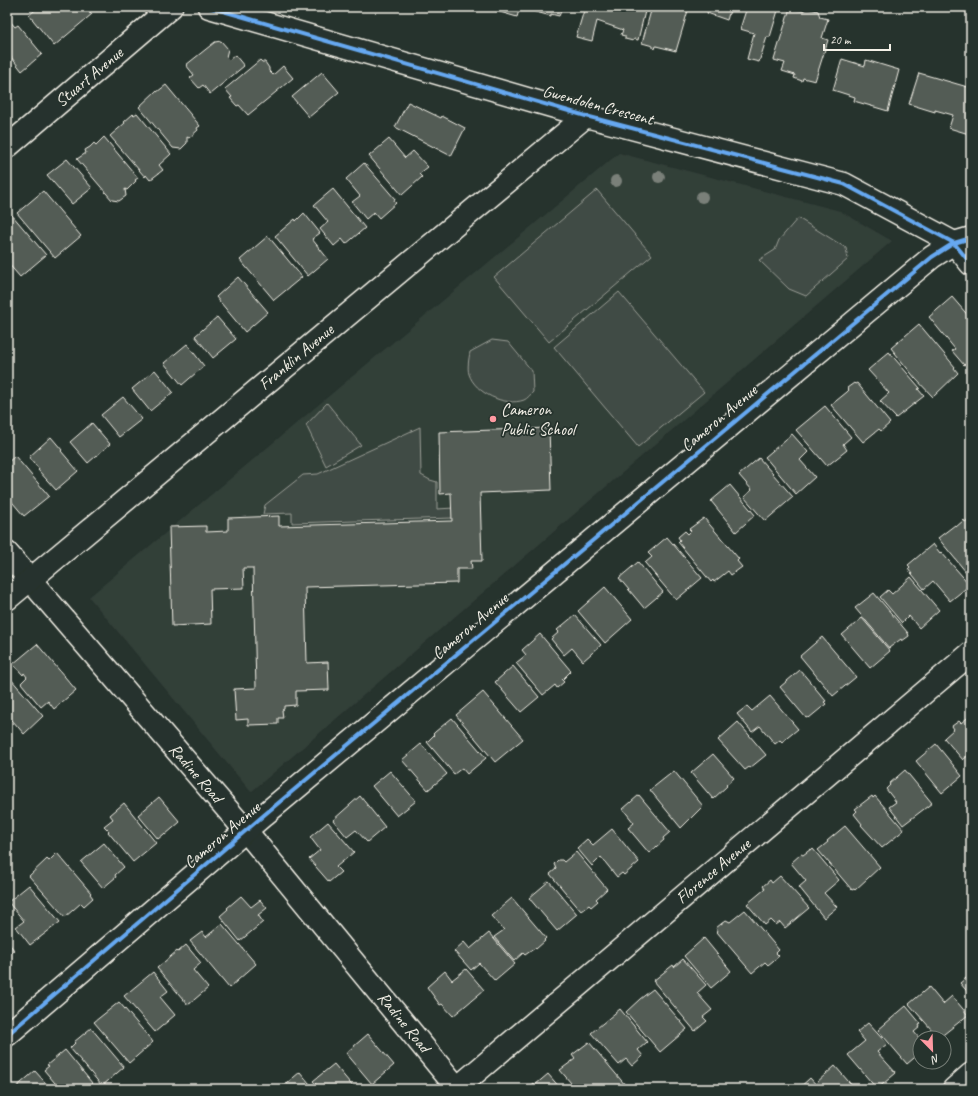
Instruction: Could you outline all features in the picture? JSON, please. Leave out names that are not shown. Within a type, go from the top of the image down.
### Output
[{"type":"street","name":"Stuart Avenue","points":[[7,146],[171,7]]},
{"type":"street","name":"Gwendolen Crescent","points":[[209,7],[586,116],[844,184],[963,240]]},
{"type":"street","name":"Franklin Avenue","points":[[7,599],[586,116]]},
{"type":"street","points":[[963,240],[971,264]]},
{"type":"street","name":"Cameron Avenue","points":[[7,1035],[246,831],[932,257],[963,240]]},
{"type":"street","name":"Radine Road","points":[[7,553],[246,831],[457,1089]]},
{"type":"street","name":"Florence Avenue","points":[[457,1089],[971,653]]},
{"type":"street","points":[[954,1089],[971,1074]]},
{"type":"shaded area","name":"Cameron Public School","points":[[619,153],[840,211],[892,241],[251,792],[89,597]]},
{"type":"shaded area","points":[[597,190],[652,255],[549,342],[494,277]]},
{"type":"shaded area","points":[[798,218],[846,248],[848,259],[806,296],[789,289],[759,260],[775,250],[779,240]]},
{"type":"shaded area","points":[[619,292],[704,392],[638,447],[554,347]]},
{"type":"shaded area","points":[[492,340],[508,342],[532,371],[533,392],[528,398],[516,402],[500,400],[484,392],[472,381],[468,369],[470,352]]},
{"type":"shaded area","points":[[327,403],[361,445],[326,466],[306,425]]},
{"type":"shaded area","points":[[420,427],[421,475],[437,482],[437,509],[454,508],[453,518],[292,523],[292,513],[263,514],[265,505],[303,475],[318,474]]},
{"type":"building","points":[[39,7],[86,7],[92,14],[54,46],[29,15]]},
{"type":"building","points":[[483,7],[520,7],[517,17]]},
{"type":"building","points":[[527,7],[563,7],[559,16],[551,14],[551,16],[532,11],[533,9]]},
{"type":"building","points":[[585,7],[598,7],[607,10],[608,7],[646,7],[638,40],[634,39],[633,41],[625,39],[625,36],[621,35],[623,30],[597,21],[592,41],[576,37]]},
{"type":"building","points":[[652,7],[689,7],[676,51],[656,46],[655,49],[653,46],[642,43]]},
{"type":"building","points":[[703,7],[731,7],[727,20],[707,13],[708,10],[703,9]]},
{"type":"building","points":[[747,7],[779,7],[770,37],[767,37],[759,62],[747,59],[754,33],[740,29]]},
{"type":"building","points":[[790,8],[803,11],[807,8],[818,11],[820,17],[828,19],[822,38],[828,40],[815,81],[803,78],[802,81],[794,78],[795,75],[782,71],[785,63],[774,60]]},
{"type":"building","points":[[9,20],[15,27],[18,25],[42,54],[22,71],[7,52],[7,22]]},
{"type":"building","points":[[221,41],[228,49],[226,57],[229,60],[235,55],[244,66],[210,94],[203,85],[199,88],[190,78],[194,75],[186,65],[215,42]]},
{"type":"building","points":[[842,59],[865,66],[866,60],[899,70],[888,111],[854,101],[855,97],[833,90]]},
{"type":"building","points":[[260,60],[265,62],[269,68],[269,71],[273,75],[283,66],[293,78],[248,115],[239,105],[236,105],[230,98],[232,97],[225,89]]},
{"type":"building","points":[[322,72],[339,92],[309,117],[292,97]]},
{"type":"building","points":[[7,73],[13,80],[7,85]]},
{"type":"building","points":[[919,73],[971,88],[971,128],[969,134],[949,128],[953,115],[935,110],[935,112],[909,104]]},
{"type":"building","points":[[166,85],[200,126],[197,128],[198,130],[189,138],[187,137],[187,143],[181,149],[173,148],[139,107],[156,91],[157,92]]},
{"type":"building","points":[[408,102],[441,118],[442,116],[465,128],[451,156],[395,127]]},
{"type":"building","points":[[137,113],[171,154],[159,165],[163,170],[150,180],[146,175],[145,177],[110,136],[133,114],[134,115]]},
{"type":"building","points":[[104,137],[138,178],[127,190],[125,189],[126,196],[119,201],[112,200],[77,159],[86,153],[85,150],[94,143],[96,145]]},
{"type":"building","points":[[389,139],[405,158],[413,151],[428,167],[419,174],[422,177],[402,195],[369,156]]},
{"type":"building","points":[[67,159],[92,188],[72,204],[47,175]]},
{"type":"building","points":[[364,163],[395,199],[394,201],[396,203],[379,218],[374,212],[366,219],[352,202],[360,196],[346,179]]},
{"type":"building","points":[[333,189],[365,228],[346,244],[342,239],[334,246],[320,229],[328,222],[314,205]]},
{"type":"building","points":[[43,191],[81,236],[55,258],[17,213]]},
{"type":"building","points":[[304,213],[320,233],[312,239],[328,259],[308,276],[275,236],[295,219],[296,221]]},
{"type":"building","points":[[12,215],[46,255],[20,277],[7,262],[7,219]]},
{"type":"building","points":[[268,236],[302,277],[274,300],[240,260]]},
{"type":"building","points":[[238,277],[268,312],[245,332],[216,297]]},
{"type":"building","points":[[952,297],[971,319],[971,360],[964,365],[952,351],[955,349],[929,317]]},
{"type":"building","points":[[217,317],[236,339],[213,358],[195,336]]},
{"type":"building","points":[[919,324],[955,367],[954,368],[958,373],[933,397],[915,378],[891,348]]},
{"type":"building","points":[[187,344],[204,366],[182,385],[164,363]]},
{"type":"building","points":[[889,352],[920,388],[918,389],[924,396],[896,418],[880,401],[889,393],[868,370]]},
{"type":"building","points":[[155,370],[173,392],[150,411],[132,389]]},
{"type":"building","points":[[854,383],[857,383],[890,423],[881,431],[879,429],[863,442],[831,405],[847,392],[849,390],[847,388]]},
{"type":"building","points":[[123,397],[142,419],[119,437],[101,415]]},
{"type":"building","points":[[825,406],[851,437],[843,444],[847,450],[827,466],[796,430]]},
{"type":"building","points":[[92,423],[110,444],[88,463],[70,442]]},
{"type":"building","points":[[549,428],[551,490],[480,493],[482,561],[471,561],[472,569],[457,569],[457,583],[305,587],[307,663],[328,662],[329,690],[296,691],[296,705],[284,706],[284,709],[282,710],[283,718],[278,718],[278,724],[248,725],[248,719],[236,720],[234,689],[256,688],[253,568],[243,568],[244,588],[210,589],[211,624],[172,626],[169,527],[206,526],[206,532],[228,531],[228,518],[279,516],[279,526],[452,521],[451,493],[440,494],[439,432]]},
{"type":"building","points":[[792,434],[808,452],[800,460],[815,477],[796,494],[765,457]]},
{"type":"building","points":[[51,437],[78,471],[56,490],[38,470],[39,469],[29,457]]},
{"type":"building","points":[[15,456],[49,496],[24,516],[7,496],[7,463]]},
{"type":"building","points":[[759,458],[793,497],[765,521],[744,497],[752,490],[739,475]]},
{"type":"building","points":[[730,485],[755,515],[736,532],[711,501]]},
{"type":"building","points":[[704,518],[739,559],[737,561],[742,567],[731,575],[728,571],[714,582],[713,580],[711,582],[678,542],[680,540],[678,537],[685,531],[688,534],[691,531],[689,529]]},
{"type":"building","points":[[964,520],[965,522],[968,520],[971,523],[971,578],[938,538],[955,525],[956,527]]},
{"type":"building","points":[[667,537],[702,578],[676,600],[645,563],[652,557],[648,553]]},
{"type":"building","points":[[933,544],[970,585],[950,601],[933,581],[924,589],[908,569],[910,567],[908,565]]},
{"type":"building","points":[[638,562],[663,592],[644,608],[619,578]]},
{"type":"building","points":[[911,577],[939,610],[919,628],[909,616],[902,623],[880,597],[888,590],[892,594]]},
{"type":"building","points":[[605,587],[632,619],[605,643],[578,611]]},
{"type":"building","points":[[874,593],[909,636],[902,641],[901,639],[889,648],[855,608]]},
{"type":"building","points":[[575,615],[601,645],[583,661],[572,648],[564,655],[551,639],[559,632],[557,630]]},
{"type":"building","points":[[862,618],[890,651],[870,668],[842,635]]},
{"type":"building","points":[[540,634],[571,671],[562,680],[564,682],[557,688],[555,685],[543,695],[516,663],[526,655],[522,650]]},
{"type":"building","points":[[822,637],[856,677],[833,696],[800,656]]},
{"type":"building","points":[[37,644],[76,690],[54,709],[48,701],[41,707],[21,683],[27,677],[24,673],[23,675],[13,664]]},
{"type":"building","points":[[513,666],[539,697],[521,712],[495,682]]},
{"type":"building","points":[[800,670],[826,701],[824,702],[826,704],[809,718],[806,718],[780,687]]},
{"type":"building","points":[[10,678],[43,716],[24,734],[7,714],[7,680]]},
{"type":"building","points":[[483,692],[523,739],[495,762],[456,715]]},
{"type":"building","points":[[770,696],[798,729],[782,742],[780,740],[775,744],[760,726],[752,732],[737,714],[747,706],[752,711]]},
{"type":"building","points":[[971,715],[971,753],[963,760],[944,738],[954,729],[952,726],[959,721],[961,723]]},
{"type":"building","points":[[452,718],[486,758],[467,774],[462,768],[454,774],[427,742],[435,732]]},
{"type":"building","points":[[738,722],[766,755],[750,768],[749,767],[745,770],[718,740]]},
{"type":"building","points":[[421,744],[447,774],[428,790],[402,760]]},
{"type":"building","points":[[936,744],[962,776],[942,793],[916,761]]},
{"type":"building","points":[[713,754],[734,778],[713,799],[691,773]]},
{"type":"building","points":[[905,770],[932,803],[903,825],[889,807],[896,802],[886,789],[890,785],[889,784]]},
{"type":"building","points":[[390,771],[416,801],[397,816],[372,786]]},
{"type":"building","points":[[674,771],[703,806],[681,828],[650,790]]},
{"type":"building","points":[[639,795],[670,832],[663,838],[664,840],[649,853],[628,828],[634,823],[623,809]]},
{"type":"building","points":[[360,796],[385,827],[367,842],[356,830],[347,837],[333,820]]},
{"type":"building","points":[[872,796],[873,798],[875,796],[904,830],[882,848],[861,825],[862,824],[854,814],[857,811],[855,809]]},
{"type":"building","points":[[159,797],[180,822],[158,839],[138,815]]},
{"type":"building","points":[[124,803],[156,843],[133,862],[104,826],[113,819],[110,815]]},
{"type":"building","points":[[328,822],[354,852],[336,867],[341,872],[329,882],[309,859],[320,850],[310,837]]},
{"type":"building","points":[[845,826],[880,867],[855,890],[852,890],[818,850]]},
{"type":"building","points":[[612,829],[639,862],[624,875],[622,873],[617,877],[601,857],[592,866],[577,848],[587,839],[593,845]]},
{"type":"building","points":[[104,843],[124,867],[115,875],[116,877],[103,888],[81,862]]},
{"type":"building","points":[[813,849],[839,880],[824,893],[837,907],[824,918],[799,887],[806,881],[791,863],[801,854],[803,855]]},
{"type":"building","points":[[576,852],[607,889],[596,899],[598,901],[591,907],[589,905],[581,911],[550,874],[556,869],[554,864],[558,860],[562,860],[564,862]]},
{"type":"building","points":[[57,853],[91,893],[90,894],[93,898],[84,906],[81,903],[65,917],[29,876],[47,859],[49,861]]},
{"type":"building","points":[[780,876],[809,908],[785,928],[780,922],[776,925],[771,920],[765,925],[747,904],[765,889],[763,886],[770,880],[772,883]]},
{"type":"building","points":[[549,881],[577,914],[557,931],[529,898]]},
{"type":"building","points":[[29,885],[60,922],[30,945],[16,927],[24,921],[8,902]]},
{"type":"building","points":[[241,896],[251,907],[260,900],[267,908],[258,915],[263,922],[240,941],[220,916]]},
{"type":"building","points":[[512,898],[546,938],[544,940],[545,941],[536,949],[535,948],[525,955],[523,953],[514,961],[494,937],[504,930],[491,916]]},
{"type":"building","points":[[745,910],[779,950],[776,953],[779,956],[768,965],[765,962],[752,973],[717,932],[718,931],[716,928],[726,920],[730,922]]},
{"type":"building","points":[[222,924],[256,964],[229,988],[190,941],[202,932],[206,937]]},
{"type":"building","points":[[489,933],[515,964],[495,981],[479,963],[471,970],[454,951],[464,942],[470,949]]},
{"type":"building","points":[[704,938],[731,971],[711,988],[684,956]]},
{"type":"building","points":[[7,941],[14,950],[7,956]]},
{"type":"building","points":[[186,945],[201,963],[193,970],[208,988],[188,1005],[157,968]]},
{"type":"building","points":[[683,959],[706,985],[697,993],[712,1010],[703,1017],[707,1021],[695,1031],[653,981]]},
{"type":"building","points":[[466,969],[484,990],[453,1016],[442,1004],[440,1005],[427,987],[445,971],[452,980]]},
{"type":"building","points":[[153,972],[168,991],[160,997],[175,1015],[155,1032],[124,996]]},
{"type":"building","points":[[971,974],[971,996],[960,983]]},
{"type":"building","points":[[929,987],[943,1004],[952,996],[968,1015],[949,1030],[932,1030],[909,1004]]},
{"type":"building","points":[[653,989],[687,1029],[660,1052],[626,1012]]},
{"type":"building","points":[[119,1002],[153,1042],[129,1063],[94,1022]]},
{"type":"building","points":[[906,1006],[921,1024],[916,1030],[912,1030],[912,1060],[907,1064],[878,1030]]},
{"type":"building","points":[[620,1009],[647,1042],[638,1050],[643,1056],[632,1066],[626,1059],[619,1065],[591,1033]]},
{"type":"building","points":[[868,1023],[887,1044],[877,1052],[896,1073],[877,1089],[848,1055],[865,1041],[857,1032]]},
{"type":"building","points":[[91,1028],[124,1067],[102,1086],[70,1048],[75,1043],[74,1042]]},
{"type":"building","points":[[368,1034],[394,1065],[372,1084],[346,1053]]},
{"type":"building","points":[[589,1042],[626,1086],[622,1089],[576,1089],[560,1070],[575,1059],[572,1055]]},
{"type":"building","points":[[65,1050],[97,1089],[60,1089],[44,1070],[49,1066],[47,1065]]},
{"type":"building","points":[[334,1064],[355,1089],[320,1089],[313,1081]]},
{"type":"building","points":[[835,1066],[855,1089],[821,1089],[816,1083]]},
{"type":"building","points":[[35,1071],[51,1089],[14,1089]]},
{"type":"building","points":[[300,1072],[314,1089],[280,1089]]},
{"type":"building","points":[[548,1074],[561,1089],[527,1089],[534,1083],[535,1085]]},
{"type":"building","points":[[810,1078],[820,1089],[798,1089]]},
{"type":"cycle path","points":[[209,7],[586,116],[844,184],[954,243],[971,264]]},
{"type":"cycle path","points":[[7,1035],[264,815],[932,257],[954,243],[971,238]]},
{"type":"place","name":"Cameron Public School","points":[[493,419]]}]
